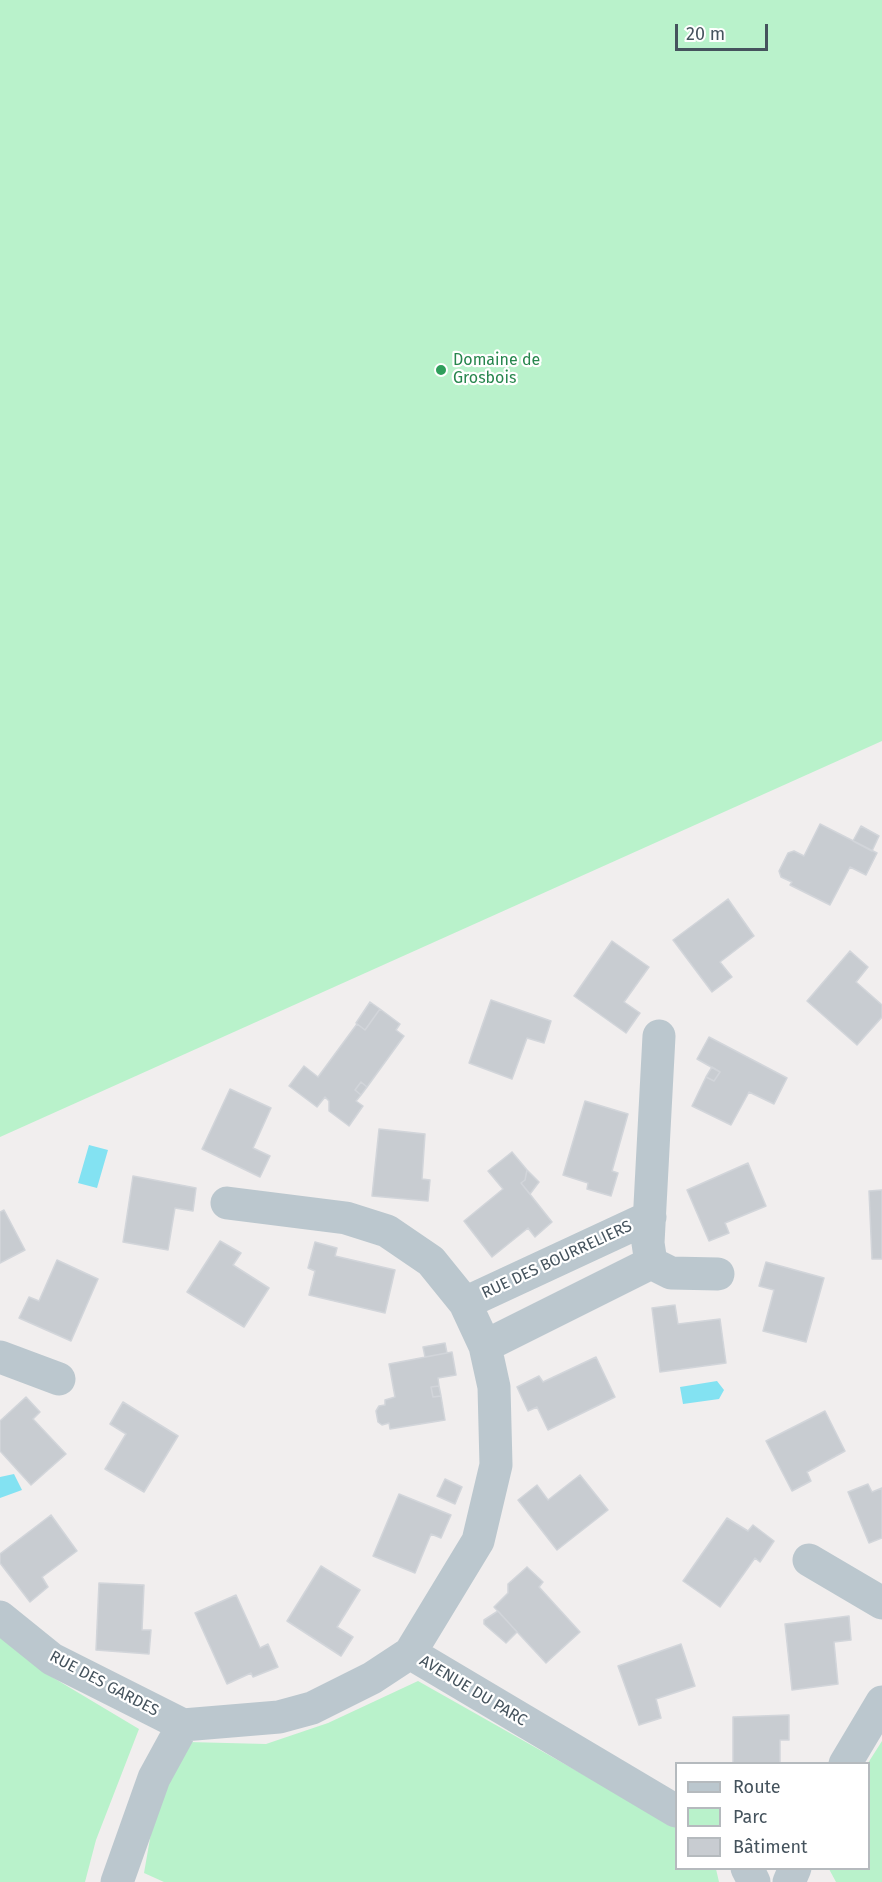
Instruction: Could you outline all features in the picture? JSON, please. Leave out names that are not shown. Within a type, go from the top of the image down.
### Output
[{"type":"street","name":"RUE DES BOURRELIERS","points":[[651,1263],[648,1243],[659,1036]]},
{"type":"street","points":[[227,1203],[346,1218],[387,1231],[431,1261],[465,1303],[484,1346],[494,1387],[496,1465],[478,1541],[410,1653]]},
{"type":"street","name":"RUE DES BOURRELIERS","points":[[465,1303],[650,1217]]},
{"type":"street","points":[[484,1346],[651,1263],[671,1273],[718,1274]]},
{"type":"street","points":[[0,1357],[59,1379]]},
{"type":"street","points":[[809,1560],[882,1603]]},
{"type":"street","name":"RUE DES GARDES","points":[[0,1617],[52,1659],[183,1725]]},
{"type":"street","name":"AVENUE DU PARC","points":[[183,1725],[279,1717],[312,1708],[372,1678],[410,1653],[675,1810]]},
{"type":"street","points":[[846,1762],[882,1702]]},
{"type":"street","points":[[117,1882],[154,1778],[183,1725]]},
{"type":"green space","name":"Domaine de Grosbois","points":[[0,0],[882,0],[882,741],[0,1137]]},
{"type":"green space","points":[[0,1635],[52,1677],[139,1729],[96,1840],[85,1882],[0,1882]]},
{"type":"green space","points":[[418,1681],[675,1826],[675,1870],[716,1870],[719,1882],[164,1882],[144,1873],[155,1810],[188,1742],[266,1744],[328,1723]]},
{"type":"green space","points":[[882,1741],[882,1882],[836,1882],[830,1870],[870,1870],[869,1762]]},
{"type":"water","points":[[89,1145],[108,1150],[97,1188],[78,1183]]},
{"type":"water","points":[[717,1381],[724,1390],[719,1399],[683,1404],[680,1387]]},
{"type":"water","points":[[14,1474],[22,1490],[0,1498],[0,1477]]},
{"type":"building","points":[[820,824],[877,853],[866,875],[850,867],[830,905],[790,885],[792,882],[781,877],[779,871],[788,853],[794,851],[804,856]]},
{"type":"building","points":[[861,826],[879,836],[872,851],[853,841]]},
{"type":"building","points":[[728,899],[754,936],[720,962],[732,977],[712,992],[673,940]]},
{"type":"building","points":[[612,941],[649,967],[624,1002],[640,1013],[626,1033],[574,996]]},
{"type":"building","points":[[850,951],[868,967],[856,982],[882,1005],[882,1017],[857,1045],[807,1001]]},
{"type":"building","points":[[491,1000],[551,1021],[544,1043],[527,1038],[512,1079],[469,1063]]},
{"type":"building","points":[[370,1002],[380,1009],[365,1030],[356,1023]]},
{"type":"building","points":[[380,1009],[400,1024],[396,1030],[404,1036],[367,1087],[361,1082],[355,1090],[361,1095],[356,1101],[363,1106],[349,1126],[329,1111],[329,1101],[325,1097],[317,1107],[289,1086],[304,1066],[318,1077],[357,1024],[365,1030]]},
{"type":"building","points":[[709,1037],[787,1078],[774,1104],[749,1092],[731,1125],[692,1106],[706,1077],[714,1081],[720,1072],[697,1059]]},
{"type":"building","points":[[712,1067],[720,1072],[714,1081],[706,1077]]},
{"type":"building","points":[[361,1082],[367,1087],[361,1095],[355,1090]]},
{"type":"building","points":[[230,1089],[271,1108],[253,1148],[270,1156],[260,1177],[202,1149]]},
{"type":"building","points":[[585,1101],[628,1114],[612,1171],[618,1173],[611,1196],[587,1189],[588,1183],[563,1175]]},
{"type":"building","points":[[379,1129],[425,1134],[422,1179],[430,1180],[428,1201],[372,1196]]},
{"type":"building","points":[[512,1152],[527,1170],[525,1180],[521,1183],[552,1222],[535,1237],[528,1228],[492,1257],[464,1221],[503,1189],[488,1171]]},
{"type":"building","points":[[748,1163],[766,1206],[725,1223],[729,1233],[709,1241],[687,1190]]},
{"type":"building","points":[[527,1170],[539,1182],[530,1194],[521,1183],[525,1180]]},
{"type":"building","points":[[133,1176],[196,1188],[193,1211],[175,1208],[168,1250],[123,1242]]},
{"type":"building","points":[[882,1190],[882,1259],[872,1259],[869,1191]]},
{"type":"building","points":[[4,1210],[25,1250],[0,1263],[0,1212]]},
{"type":"building","points":[[220,1241],[241,1253],[233,1265],[269,1288],[244,1327],[187,1292]]},
{"type":"building","points":[[315,1242],[337,1248],[335,1256],[395,1270],[385,1313],[309,1295],[315,1271],[308,1268]]},
{"type":"building","points":[[57,1260],[98,1279],[71,1341],[19,1318],[29,1297],[39,1301]]},
{"type":"building","points":[[766,1262],[824,1278],[806,1342],[763,1331],[774,1290],[759,1286]]},
{"type":"building","points":[[675,1305],[678,1324],[720,1319],[726,1363],[660,1372],[652,1308]]},
{"type":"building","points":[[445,1343],[447,1353],[425,1357],[423,1347]]},
{"type":"building","points":[[452,1352],[456,1375],[438,1378],[439,1386],[431,1387],[433,1397],[441,1396],[445,1420],[390,1429],[389,1423],[382,1425],[378,1422],[376,1411],[379,1406],[385,1405],[385,1400],[395,1397],[389,1364]]},
{"type":"building","points":[[596,1357],[615,1397],[548,1430],[537,1407],[528,1411],[517,1387],[539,1376],[543,1382]]},
{"type":"building","points":[[439,1386],[441,1396],[433,1397],[431,1387]]},
{"type":"building","points":[[26,1397],[40,1412],[33,1419],[66,1454],[31,1485],[0,1451],[0,1421]]},
{"type":"building","points":[[123,1402],[178,1436],[144,1492],[105,1469],[126,1434],[110,1424]]},
{"type":"building","points":[[825,1411],[845,1451],[807,1472],[811,1481],[792,1491],[766,1441]]},
{"type":"building","points":[[580,1475],[608,1510],[557,1550],[518,1500],[537,1485],[548,1500]]},
{"type":"building","points":[[445,1479],[462,1487],[455,1504],[437,1496]]},
{"type":"building","points":[[868,1484],[872,1492],[882,1488],[882,1538],[869,1543],[848,1492]]},
{"type":"building","points":[[399,1494],[451,1515],[441,1538],[431,1534],[415,1573],[373,1556]]},
{"type":"building","points":[[51,1515],[77,1551],[42,1577],[48,1587],[30,1602],[0,1563],[0,1554]]},
{"type":"building","points":[[727,1518],[748,1531],[753,1525],[774,1541],[760,1562],[755,1558],[720,1607],[683,1581]]},
{"type":"building","points":[[321,1566],[360,1590],[337,1627],[353,1637],[341,1656],[287,1621]]},
{"type":"building","points":[[527,1567],[543,1582],[539,1587],[580,1632],[546,1663],[494,1607],[508,1593],[508,1584]]},
{"type":"building","points":[[99,1583],[144,1585],[142,1630],[151,1630],[149,1654],[96,1650]]},
{"type":"building","points":[[236,1595],[260,1648],[268,1644],[278,1667],[253,1677],[251,1673],[227,1684],[195,1613]]},
{"type":"building","points":[[498,1611],[517,1632],[506,1643],[484,1624],[484,1620]]},
{"type":"building","points":[[849,1616],[851,1640],[834,1642],[838,1684],[792,1690],[785,1624]]},
{"type":"building","points":[[681,1644],[695,1686],[656,1699],[661,1718],[639,1725],[618,1666]]},
{"type":"building","points":[[789,1715],[789,1740],[780,1740],[780,1762],[733,1762],[733,1717]]},
{"type":"place","name":"Domaine de Grosbois","points":[[441,370]]}]
